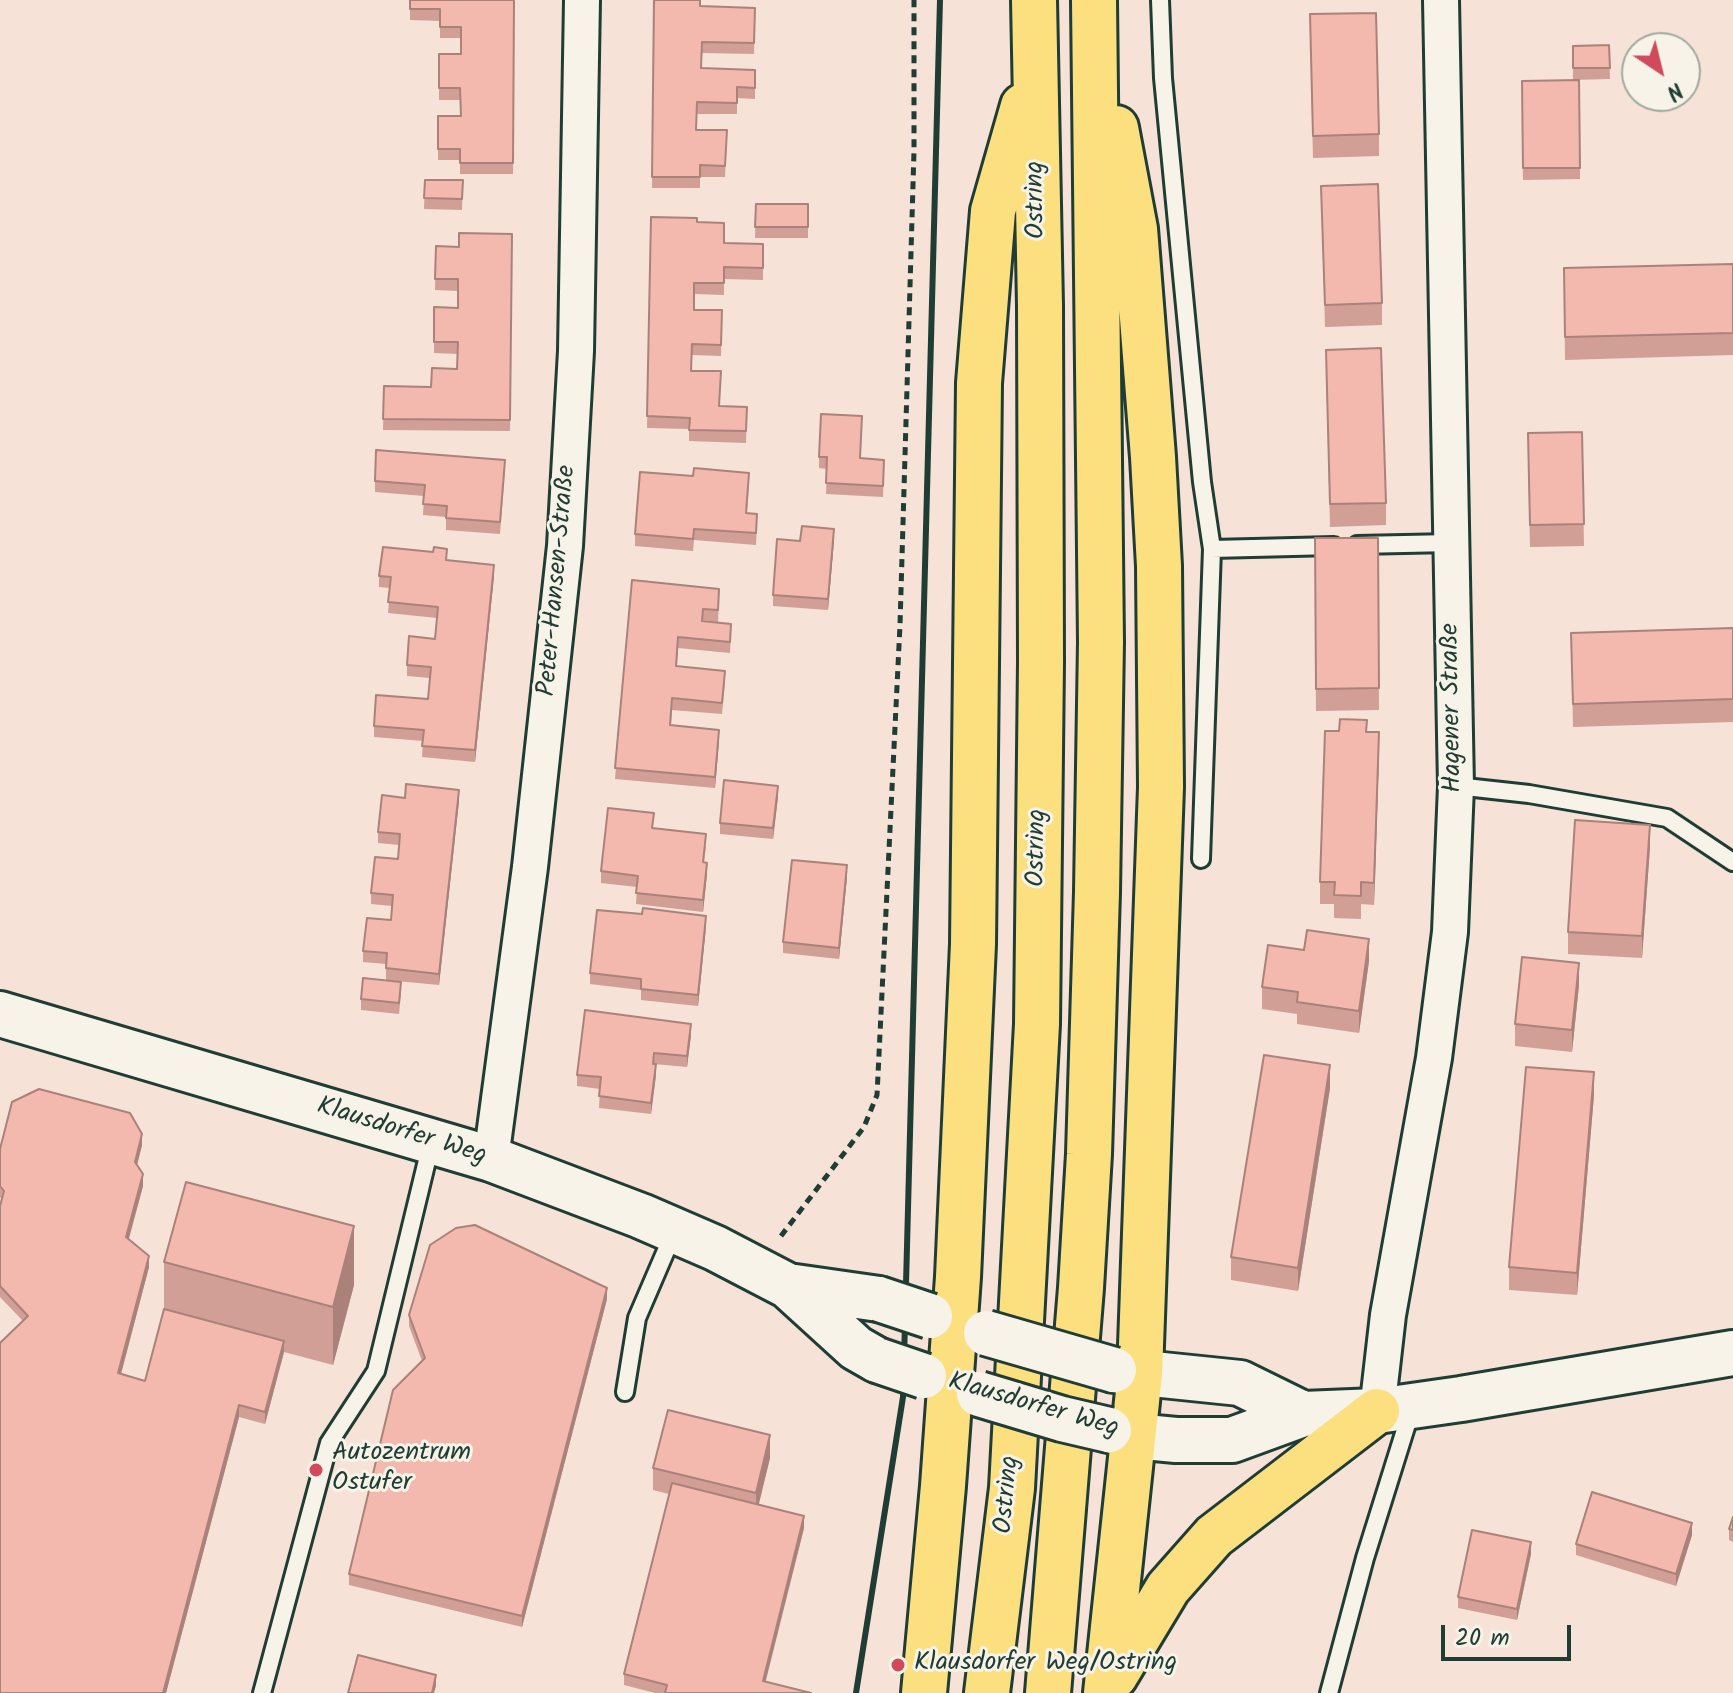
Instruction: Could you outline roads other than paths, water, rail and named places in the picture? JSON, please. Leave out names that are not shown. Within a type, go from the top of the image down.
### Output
[{"type":"highway","name":"Ostring","points":[[987,1693],[1012,1488],[1037,1024],[1041,616],[1040,305],[1034,0]]},
{"type":"highway","points":[[1094,7],[1135,229],[1159,566],[1159,874],[1106,1692]]},
{"type":"highway","points":[[1048,1693],[1081,1288],[1096,953],[1101,642],[1094,7]]},
{"type":"highway","points":[[924,1693],[956,1325],[975,890],[979,383],[993,211],[1035,66]]},
{"type":"highway","points":[[1106,1692],[1130,1647],[1168,1588],[1214,1536],[1395,1408]]},
{"type":"street","name":"Peter-Hansen-Straße","points":[[491,1159],[530,867],[565,546],[576,351],[582,0]]},
{"type":"street","name":"Hagener Straße","points":[[1395,1408],[1388,1315],[1434,1058],[1450,932],[1456,786],[1441,0]]},
{"type":"street","name":"Klausdorfer Weg","points":[[1,1019],[491,1159],[674,1230],[772,1278],[856,1348],[877,1360],[1062,1419],[1122,1433],[1232,1440],[1303,1414],[1395,1408],[1527,1389],[1733,1353]]},
{"type":"street","name":"Klausdorfer Weg","points":[[772,1278],[879,1299],[956,1325],[1127,1371],[1240,1383],[1303,1414]]},
{"type":"lane","points":[[1160,0],[1164,94],[1202,482],[1212,549],[1201,859]]},
{"type":"lane","points":[[1212,549],[1451,543]]},
{"type":"lane","points":[[1456,786],[1529,794],[1667,818],[1733,862]]},
{"type":"lane","points":[[262,1693],[329,1443],[376,1371],[432,1142]]},
{"type":"lane","points":[[625,1392],[637,1318],[674,1230]]},
{"type":"lane","points":[[1329,1693],[1365,1558],[1395,1408]]},
{"type":"railway","points":[[856,1693],[903,1397],[940,0]]},
{"type":"place","name":"Autozentrum Ostufer","points":[[316,1470]]},
{"type":"place","name":"Klausdorfer Weg/Ostring","points":[[898,1665]]}]
